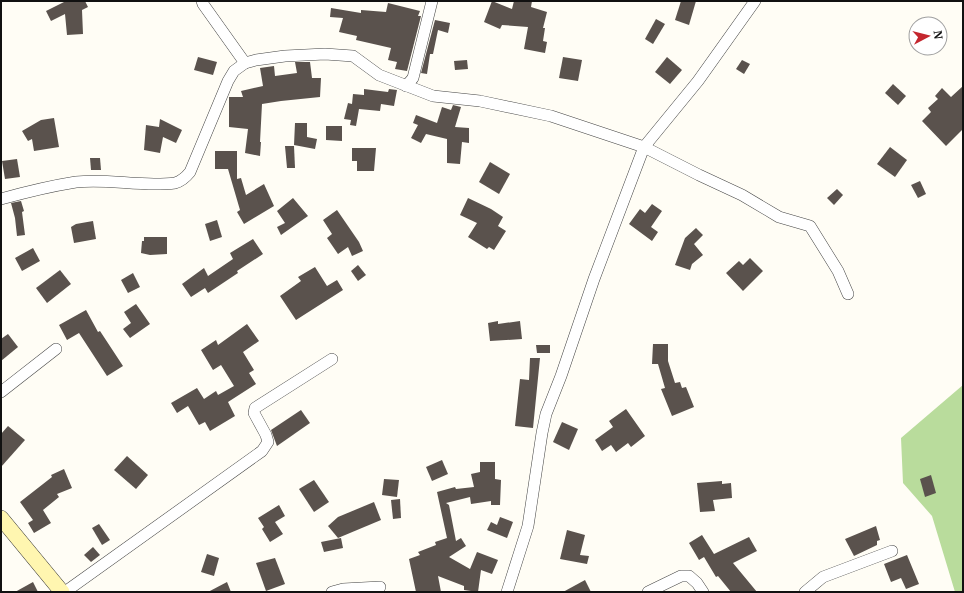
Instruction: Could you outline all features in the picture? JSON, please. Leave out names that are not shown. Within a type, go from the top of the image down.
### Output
[{"type":"main road","points":[[1,518],[62,592]]},
{"type":"street","points":[[202,1],[245,63]]},
{"type":"street","points":[[406,86],[413,78],[432,1]]},
{"type":"street","points":[[507,592],[528,526],[540,440],[546,414],[561,376],[594,279],[644,147],[698,81],[755,1]]},
{"type":"street","points":[[1,199],[76,182],[92,181],[160,184],[174,183],[182,180],[190,172],[228,81],[234,71],[245,63],[285,56],[325,54],[353,56],[379,75],[433,96],[480,101],[551,116],[644,147],[699,175],[742,194],[779,217],[810,226],[838,271],[848,294]]},
{"type":"street","points":[[1,392],[56,350]]},
{"type":"street","points":[[65,592],[262,451],[268,442],[266,435],[254,414],[255,408],[332,359]]},
{"type":"street","points":[[805,592],[822,577],[892,551]]},
{"type":"street","points":[[648,592],[681,576],[689,576],[697,583],[703,592]]},
{"type":"street","points":[[332,592],[343,589],[380,587]]},
{"type":"green space","points":[[963,385],[963,592],[955,592],[932,516],[903,483],[901,438]]},
{"type":"building","points":[[66,1],[85,1],[88,7],[82,10],[83,34],[67,35],[65,14],[51,21],[46,11]]},
{"type":"building","points":[[492,1],[512,9],[514,1],[532,1],[531,7],[547,12],[543,28],[545,28],[543,41],[547,42],[545,53],[524,49],[528,27],[502,25],[500,29],[484,22]]},
{"type":"building","points":[[681,1],[696,1],[689,25],[675,20]]},
{"type":"building","points":[[388,3],[420,11],[418,16],[421,16],[407,71],[395,69],[397,62],[388,60],[391,48],[356,40],[357,36],[339,32],[343,18],[330,17],[331,8],[361,13],[361,10],[386,12]]},
{"type":"building","points":[[656,19],[665,24],[653,44],[645,39]]},
{"type":"building","points":[[435,20],[450,23],[448,33],[438,30],[433,54],[430,54],[427,74],[421,73]]},
{"type":"building","points":[[198,57],[217,62],[213,75],[194,70]]},
{"type":"building","points":[[563,57],[582,60],[578,81],[559,78]]},
{"type":"building","points":[[667,57],[682,70],[670,84],[655,72]]},
{"type":"building","points":[[467,60],[468,69],[455,70],[454,61]]},
{"type":"building","points":[[742,60],[750,64],[744,74],[736,69]]},
{"type":"building","points":[[295,62],[310,62],[312,78],[321,78],[320,97],[262,104],[260,156],[245,153],[248,129],[229,127],[229,97],[243,97],[241,91],[263,86],[260,68],[274,66],[275,76],[297,73]]},
{"type":"building","points":[[893,84],[906,96],[898,105],[885,93]]},
{"type":"building","points":[[963,86],[963,129],[946,146],[922,121],[931,112],[928,108],[938,99],[935,96],[942,88],[951,97]]},
{"type":"building","points":[[364,89],[388,92],[389,89],[397,90],[394,106],[381,104],[380,111],[359,109],[356,126],[350,125],[351,120],[344,119],[348,103],[352,104],[353,94],[364,95]]},
{"type":"building","points":[[453,105],[461,107],[455,127],[469,128],[469,143],[462,142],[460,164],[447,163],[447,139],[426,134],[421,143],[411,138],[418,125],[413,123],[416,115],[437,123],[442,107],[451,110]]},
{"type":"building","points":[[54,118],[59,147],[34,151],[32,139],[28,141],[22,131],[41,120]]},
{"type":"building","points":[[160,119],[182,130],[176,143],[163,137],[160,153],[144,150],[146,125],[159,127]]},
{"type":"building","points":[[295,123],[307,123],[307,137],[317,139],[315,149],[294,145]]},
{"type":"building","points":[[326,126],[342,126],[342,141],[326,140]]},
{"type":"building","points":[[285,146],[294,146],[295,168],[287,168]]},
{"type":"building","points":[[890,147],[907,160],[895,177],[877,164]]},
{"type":"building","points":[[352,148],[376,148],[374,171],[357,171],[357,161],[352,161]]},
{"type":"building","points":[[215,151],[237,151],[237,179],[241,178],[246,195],[264,184],[274,206],[244,224],[237,212],[240,210],[228,169],[215,169]]},
{"type":"building","points":[[90,158],[100,158],[101,170],[91,170]]},
{"type":"building","points":[[17,159],[20,177],[5,179],[2,161]]},
{"type":"building","points":[[490,162],[510,174],[499,194],[479,182]]},
{"type":"building","points":[[920,181],[926,194],[918,198],[911,185]]},
{"type":"building","points":[[837,189],[843,195],[834,205],[827,198]]},
{"type":"building","points":[[293,198],[308,216],[281,235],[277,227],[285,223],[277,211]]},
{"type":"building","points":[[468,198],[491,209],[503,217],[498,226],[506,231],[494,250],[489,247],[487,249],[468,237],[477,223],[460,215]]},
{"type":"building","points":[[21,201],[24,211],[22,212],[25,235],[17,236],[15,218],[11,203]]},
{"type":"building","points":[[652,204],[662,211],[651,227],[658,232],[652,241],[629,224],[640,209],[645,213]]},
{"type":"building","points":[[337,210],[359,242],[363,251],[352,256],[348,247],[338,254],[327,238],[332,234],[323,220]]},
{"type":"building","points":[[217,220],[222,237],[210,241],[205,224]]},
{"type":"building","points":[[93,221],[96,239],[74,243],[71,227],[76,224]]},
{"type":"building","points":[[696,228],[703,235],[694,244],[703,255],[692,264],[690,270],[675,265],[685,238]]},
{"type":"building","points":[[144,237],[167,237],[167,254],[150,255],[141,253],[142,241],[144,241]]},
{"type":"building","points":[[253,239],[263,254],[208,293],[205,288],[191,297],[182,284],[204,268],[208,276],[233,259],[230,253]]},
{"type":"building","points":[[33,248],[40,261],[22,271],[15,258]]},
{"type":"building","points":[[750,258],[763,271],[743,291],[726,273],[739,261],[743,265]]},
{"type":"building","points":[[358,265],[366,275],[358,281],[351,271]]},
{"type":"building","points":[[315,267],[327,286],[337,280],[343,290],[296,320],[280,296],[301,281],[298,277]]},
{"type":"building","points":[[60,270],[71,284],[47,303],[36,288]]},
{"type":"building","points":[[133,273],[140,287],[128,293],[121,280]]},
{"type":"building","points":[[136,304],[150,324],[130,338],[123,329],[131,323],[124,312]]},
{"type":"building","points":[[86,310],[98,332],[100,331],[123,366],[107,376],[79,333],[67,340],[59,325]]},
{"type":"building","points":[[498,321],[498,324],[520,321],[522,339],[490,341],[488,323]]},
{"type":"building","points":[[247,324],[259,341],[243,352],[254,370],[249,373],[256,384],[228,402],[235,416],[210,431],[205,422],[199,425],[188,406],[177,413],[171,403],[197,388],[204,399],[216,391],[218,395],[234,386],[221,365],[213,370],[201,350],[216,340],[218,345]]},
{"type":"building","points":[[8,334],[18,347],[1,361],[1,339]]},
{"type":"building","points":[[653,344],[668,344],[668,361],[675,383],[680,382],[682,388],[686,387],[694,407],[672,416],[661,389],[665,388],[658,364],[652,364]]},
{"type":"building","points":[[536,345],[550,345],[550,353],[537,353]]},
{"type":"building","points":[[530,358],[540,358],[533,428],[515,426],[520,379],[529,380]]},
{"type":"building","points":[[626,409],[645,436],[631,447],[628,443],[616,452],[611,445],[602,451],[595,440],[613,427],[609,421]]},
{"type":"building","points":[[301,410],[310,423],[277,446],[271,430]]},
{"type":"building","points":[[562,422],[578,429],[569,450],[553,442]]},
{"type":"building","points":[[8,426],[25,440],[1,467],[1,434]]},
{"type":"building","points":[[127,456],[148,475],[136,489],[114,470]]},
{"type":"building","points":[[442,460],[448,474],[432,481],[426,467]]},
{"type":"building","points":[[480,462],[495,462],[495,479],[501,480],[500,505],[491,505],[491,501],[471,504],[470,497],[446,503],[449,505],[456,541],[461,538],[466,546],[449,557],[470,569],[477,552],[498,560],[492,574],[481,570],[478,592],[464,590],[464,586],[438,576],[441,592],[416,592],[409,559],[420,555],[418,552],[436,545],[435,542],[447,538],[437,492],[455,487],[456,489],[474,487],[471,474],[480,472]]},
{"type":"building","points":[[64,469],[72,488],[57,494],[59,497],[43,510],[51,523],[34,533],[28,523],[33,520],[20,502],[52,477],[51,475]]},
{"type":"building","points":[[931,475],[936,493],[925,497],[920,479]]},
{"type":"building","points":[[384,479],[399,480],[397,497],[382,495]]},
{"type":"building","points":[[314,480],[329,502],[314,512],[299,489]]},
{"type":"building","points":[[722,481],[722,484],[731,483],[732,498],[713,500],[715,511],[700,512],[697,483]]},
{"type":"building","points":[[400,499],[401,518],[393,519],[391,500]]},
{"type":"building","points":[[374,502],[381,520],[338,538],[328,526],[338,517]]},
{"type":"building","points":[[279,505],[285,516],[275,522],[283,534],[270,542],[262,529],[264,527],[258,518]]},
{"type":"building","points":[[500,517],[513,522],[507,538],[487,530],[491,522],[497,525]]},
{"type":"building","points":[[99,524],[110,540],[102,545],[92,528]]},
{"type":"building","points":[[876,526],[880,540],[877,541],[877,545],[854,556],[845,539]]},
{"type":"building","points":[[567,530],[585,535],[580,555],[589,556],[587,564],[560,559]]},
{"type":"building","points":[[702,535],[714,554],[749,537],[757,551],[733,563],[757,592],[731,592],[718,576],[716,577],[704,557],[699,560],[689,543]]},
{"type":"building","points":[[341,538],[343,548],[324,552],[321,542]]},
{"type":"building","points":[[93,547],[100,555],[91,562],[84,555]]},
{"type":"building","points":[[207,554],[219,558],[214,576],[201,572]]},
{"type":"building","points":[[907,555],[919,584],[906,589],[901,578],[891,582],[884,564]]},
{"type":"building","points":[[275,558],[285,584],[266,591],[256,563]]},
{"type":"building","points":[[585,580],[591,592],[563,592]]},
{"type":"building","points":[[33,582],[38,592],[15,592]]},
{"type":"building","points":[[227,582],[231,592],[208,592]]}]
